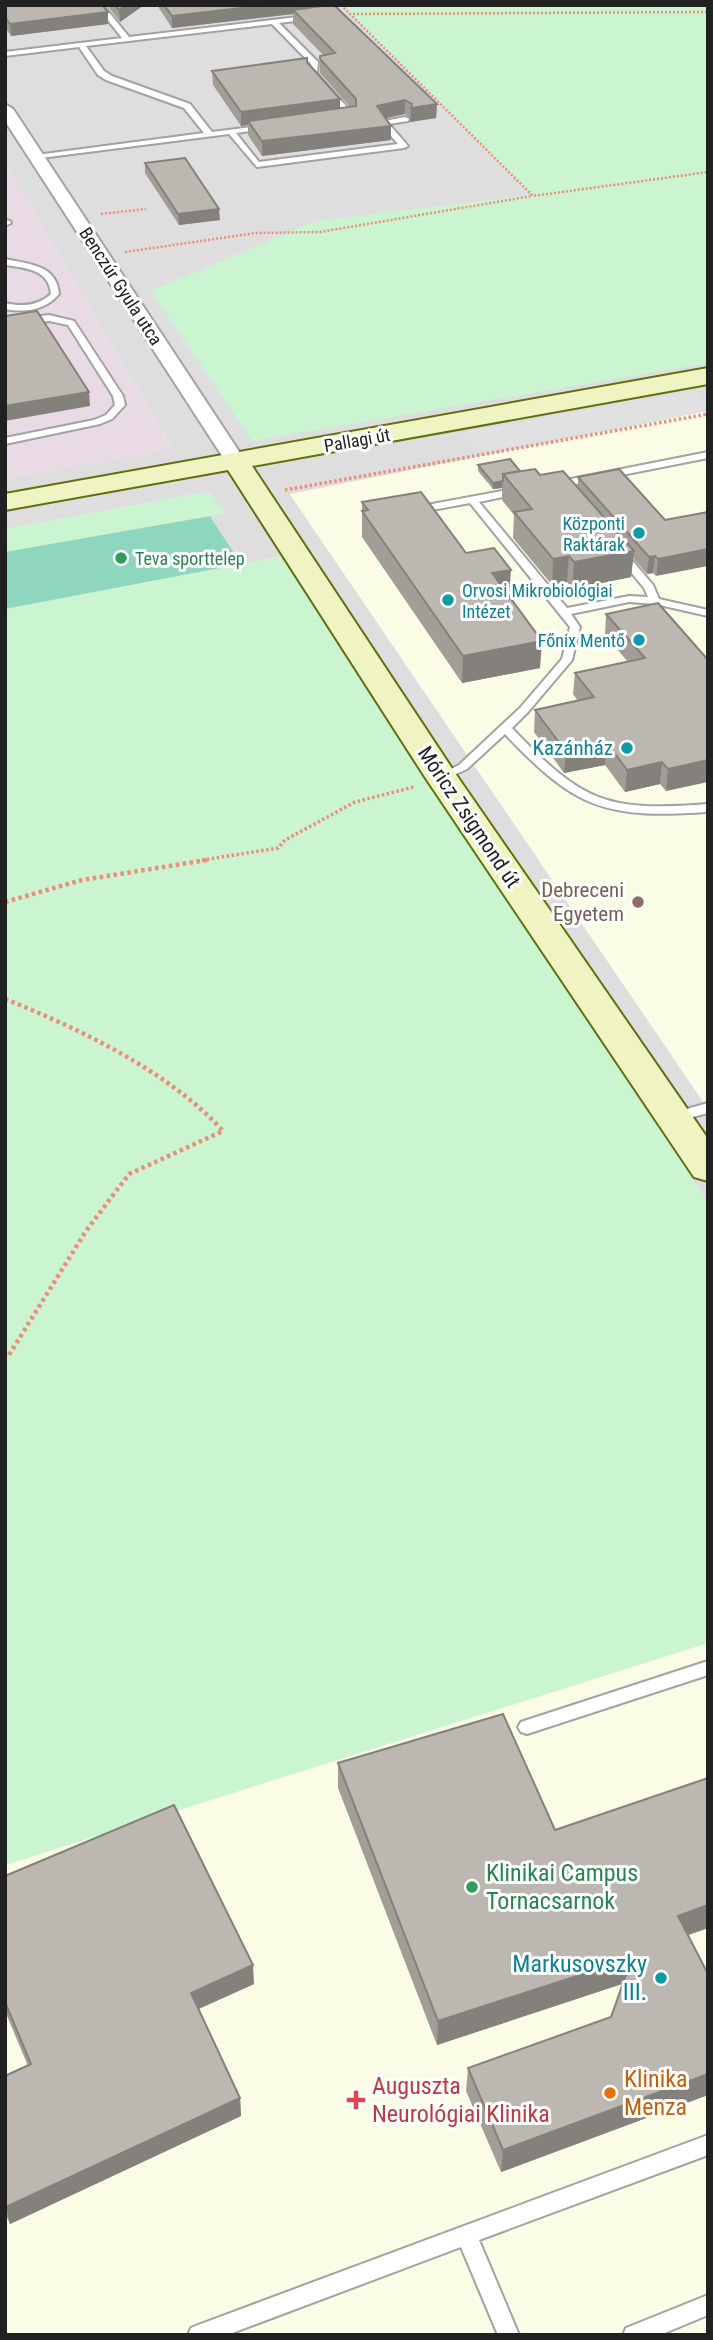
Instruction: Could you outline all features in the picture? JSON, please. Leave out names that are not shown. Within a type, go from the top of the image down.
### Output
[{"type":"street","name":"Benczúr Gyula utca","points":[[5,109],[244,474]]},
{"type":"street","name":"Pallagi út","points":[[5,502],[244,474],[706,378]]},
{"type":"street","name":"Móricz Zsigmond út","points":[[244,474],[428,782],[674,1117],[708,1168]]},
{"type":"lane","points":[[99,5],[127,39]]},
{"type":"lane","points":[[5,54],[327,15]]},
{"type":"lane","points":[[274,22],[315,64],[313,75],[351,117],[338,118]]},
{"type":"lane","points":[[81,45],[101,73],[187,106],[210,135]]},
{"type":"lane","points":[[232,132],[257,165],[404,146],[383,122],[405,119]]},
{"type":"lane","points":[[36,157],[271,127]]},
{"type":"lane","points":[[5,262],[43,270],[49,274],[55,286],[55,294],[45,303],[23,308],[5,306]]},
{"type":"lane","points":[[5,324],[49,318],[71,323],[118,396],[120,405],[109,418],[97,422],[5,441]]},
{"type":"lane","points":[[547,486],[708,455]]},
{"type":"lane","points":[[559,484],[569,494]]},
{"type":"lane","points":[[404,512],[534,488]]},
{"type":"lane","points":[[428,782],[463,767],[505,727],[567,660],[575,626],[472,500]]},
{"type":"lane","points":[[613,546],[649,587],[655,601]]},
{"type":"lane","points":[[564,612],[629,599],[655,601],[708,613]]},
{"type":"lane","points":[[505,727],[531,756],[570,791],[601,806],[643,812],[708,808]]},
{"type":"lane","points":[[674,1117],[708,1108]]},
{"type":"lane","points":[[527,1727],[708,1668]]},
{"type":"lane","points":[[198,2335],[708,2145]]},
{"type":"lane","points":[[466,2234],[509,2335]]},
{"type":"lane","points":[[633,2335],[708,2305]]},
{"type":"path","points":[[341,5],[533,196]]},
{"type":"path","points":[[349,14],[708,12]]},
{"type":"path","points":[[101,256],[256,233],[320,232],[533,196],[708,172]]},
{"type":"path","points":[[75,217],[146,209]]},
{"type":"path","points":[[244,474],[267,483],[272,492],[708,414]]},
{"type":"path","points":[[5,902],[82,880],[278,848],[285,840],[355,802],[428,782]]},
{"type":"path","points":[[5,999],[40,1012],[163,1077],[204,1108],[223,1131],[129,1174],[86,1231],[9,1355],[5,1356]]},
{"type":"shaded area","points":[[5,5],[708,5],[708,411],[290,495],[708,1109],[708,1202],[285,556],[241,564],[210,516],[224,513],[211,494],[201,493],[5,529],[5,478],[172,449],[5,163]]},
{"type":"shaded area","points":[[5,163],[172,450],[5,478]]},
{"type":"shaded area","points":[[694,391],[708,405],[708,411],[477,452],[462,433]]},
{"type":"shaded area","name":"Debreceni Egyetem","points":[[708,411],[708,1109],[290,494]]},
{"type":"shaded area","name":"Auguszta Neurológiai Klinika","points":[[708,1643],[708,2335],[5,2335],[5,1865]]},
{"type":"green space","points":[[341,5],[708,5],[708,363],[252,441],[151,291],[316,221],[532,195]]},
{"type":"green space","points":[[202,493],[212,494],[224,513],[5,552],[5,529]]},
{"type":"green space","name":"Teva sporttelep","points":[[210,516],[241,564],[5,609],[5,552]]},
{"type":"green space","points":[[284,556],[708,1202],[708,1643],[5,1865],[5,609]]},
{"type":"building","points":[[5,5],[102,5],[108,12],[10,24],[5,17]]},
{"type":"building","points":[[164,5],[268,5],[172,16]]},
{"type":"building","points":[[334,5],[437,104],[411,108],[412,104],[405,100],[377,106],[391,126],[262,141],[248,121],[356,106],[356,99],[320,59],[320,56],[335,53],[293,10]]},
{"type":"building","points":[[307,58],[307,62],[340,99],[241,112],[212,71]]},
{"type":"building","points":[[185,158],[219,209],[178,214],[145,163]]},
{"type":"building","points":[[37,311],[89,392],[5,406],[5,316]]},
{"type":"building","points":[[510,459],[520,471],[503,474],[503,481],[493,483],[478,465]]},
{"type":"building","points":[[535,469],[540,475],[563,471],[634,551],[574,562],[569,556],[553,559],[514,512],[532,509],[503,474]]},
{"type":"building","points":[[619,469],[665,520],[708,512],[708,549],[658,559],[655,556],[649,557],[578,477]]},
{"type":"building","points":[[421,492],[466,553],[494,548],[511,570],[492,573],[542,641],[463,656],[362,511],[368,510],[362,502]]},
{"type":"building","points":[[658,603],[708,660],[708,760],[668,769],[662,762],[627,770],[607,743],[566,752],[535,710],[594,697],[575,673],[645,658],[606,614]]},
{"type":"building","points":[[503,1714],[555,1830],[708,1778],[708,1905],[678,1916],[708,1974],[708,2074],[503,2150],[468,2068],[611,2017],[632,1958],[438,2021],[338,1763]]},
{"type":"building","points":[[174,1805],[253,1965],[191,1993],[240,2098],[6,2207],[5,2076],[31,2064],[5,2002],[5,1876]]},
{"type":"place","name":"Központi Raktárak","points":[[639,533]]},
{"type":"place","name":"Teva sporttelep","points":[[121,558]]},
{"type":"place","name":"Orvosi Mikrobiológiai Intézet","points":[[448,600]]},
{"type":"place","name":"Főnix Mentő","points":[[639,640]]},
{"type":"place","name":"Kazánház","points":[[627,748]]},
{"type":"place","name":"Debreceni Egyetem","points":[[638,902]]},
{"type":"place","name":"Klinikai Campus Tornacsarnok","points":[[472,1887]]},
{"type":"place","name":"Markusovszky III.","points":[[661,1978]]},
{"type":"place","name":"Klinika Menza","points":[[610,2093]]},
{"type":"place","name":"Auguszta Neurológiai Klinika","points":[[356,2100]]}]
